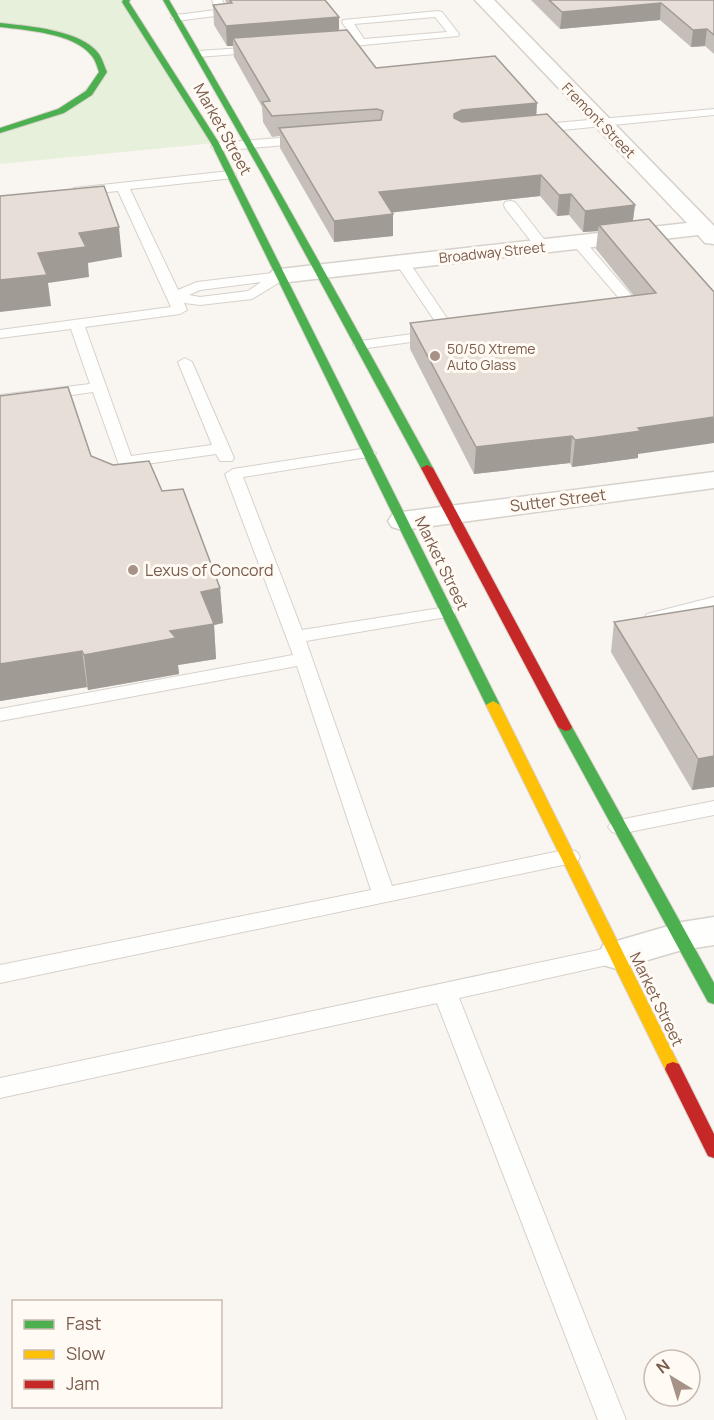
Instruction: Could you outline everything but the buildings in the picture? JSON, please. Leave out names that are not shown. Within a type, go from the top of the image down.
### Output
[{"type":"main road","name":"Market Street","points":[[127,0],[125,2],[217,147],[714,1151]]},
{"type":"main road","name":"Market Street","points":[[166,0],[321,271],[619,827],[698,933],[714,998]]},
{"type":"main road","points":[[0,25],[26,27],[65,38],[94,53],[103,72],[90,93],[61,111],[0,131]]},
{"type":"street","name":"Fremont Street","points":[[484,0],[602,123],[711,230]]},
{"type":"street","name":"Broadway Street","points":[[280,276],[578,242],[711,230]]},
{"type":"street","name":"Sutter Street","points":[[402,520],[714,480]]},
{"type":"street","points":[[617,955],[698,933]]},
{"type":"lane","points":[[176,18],[219,13],[222,9],[217,0]]},
{"type":"lane","points":[[315,46],[362,43],[454,34],[438,14],[347,22],[362,43]]},
{"type":"lane","points":[[198,54],[268,50]]},
{"type":"lane","points":[[519,131],[714,112]]},
{"type":"lane","points":[[217,147],[319,139]]},
{"type":"lane","points":[[67,192],[230,175]]},
{"type":"lane","points":[[0,334],[180,310],[122,186]]},
{"type":"lane","points":[[510,205],[542,246]]},
{"type":"lane","points":[[578,242],[634,307],[611,310]]},
{"type":"lane","points":[[360,345],[456,332],[402,262]]},
{"type":"lane","points":[[174,297],[200,301],[252,294],[280,276]]},
{"type":"lane","points":[[77,324],[125,462],[222,448]]},
{"type":"lane","points":[[185,362],[233,474],[304,658],[384,896]]},
{"type":"lane","points":[[0,400],[99,387]]},
{"type":"lane","points":[[233,474],[368,453]]},
{"type":"lane","points":[[637,622],[714,602]]},
{"type":"lane","points":[[296,637],[447,612]]},
{"type":"lane","points":[[0,715],[304,658]]},
{"type":"lane","points":[[619,827],[714,808]]},
{"type":"lane","points":[[0,974],[569,857]]},
{"type":"lane","points":[[0,1088],[617,955]]},
{"type":"lane","points":[[445,993],[612,1420]]},
{"type":"green space","points":[[0,0],[124,0],[215,143],[0,164],[0,131],[61,111],[103,72],[94,53],[65,38],[0,25]]},
{"type":"traffic: fast","points":[[127,0],[125,2],[215,143],[493,705]]},
{"type":"traffic: fast","points":[[166,0],[266,174],[427,468]]},
{"type":"traffic: fast","points":[[0,25],[51,33],[77,41],[95,54],[103,72],[89,93],[61,111],[0,131]]},
{"type":"traffic: fast","points":[[565,727],[714,998]]},
{"type":"traffic: slow","points":[[493,705],[673,1069]]},
{"type":"traffic: jam","points":[[427,468],[565,727]]},
{"type":"traffic: jam","points":[[673,1069],[714,1151]]},
{"type":"place","name":"50/50 Xtreme Auto Glass","points":[[435,356]]},
{"type":"place","name":"Lexus of Concord","points":[[133,570]]}]
